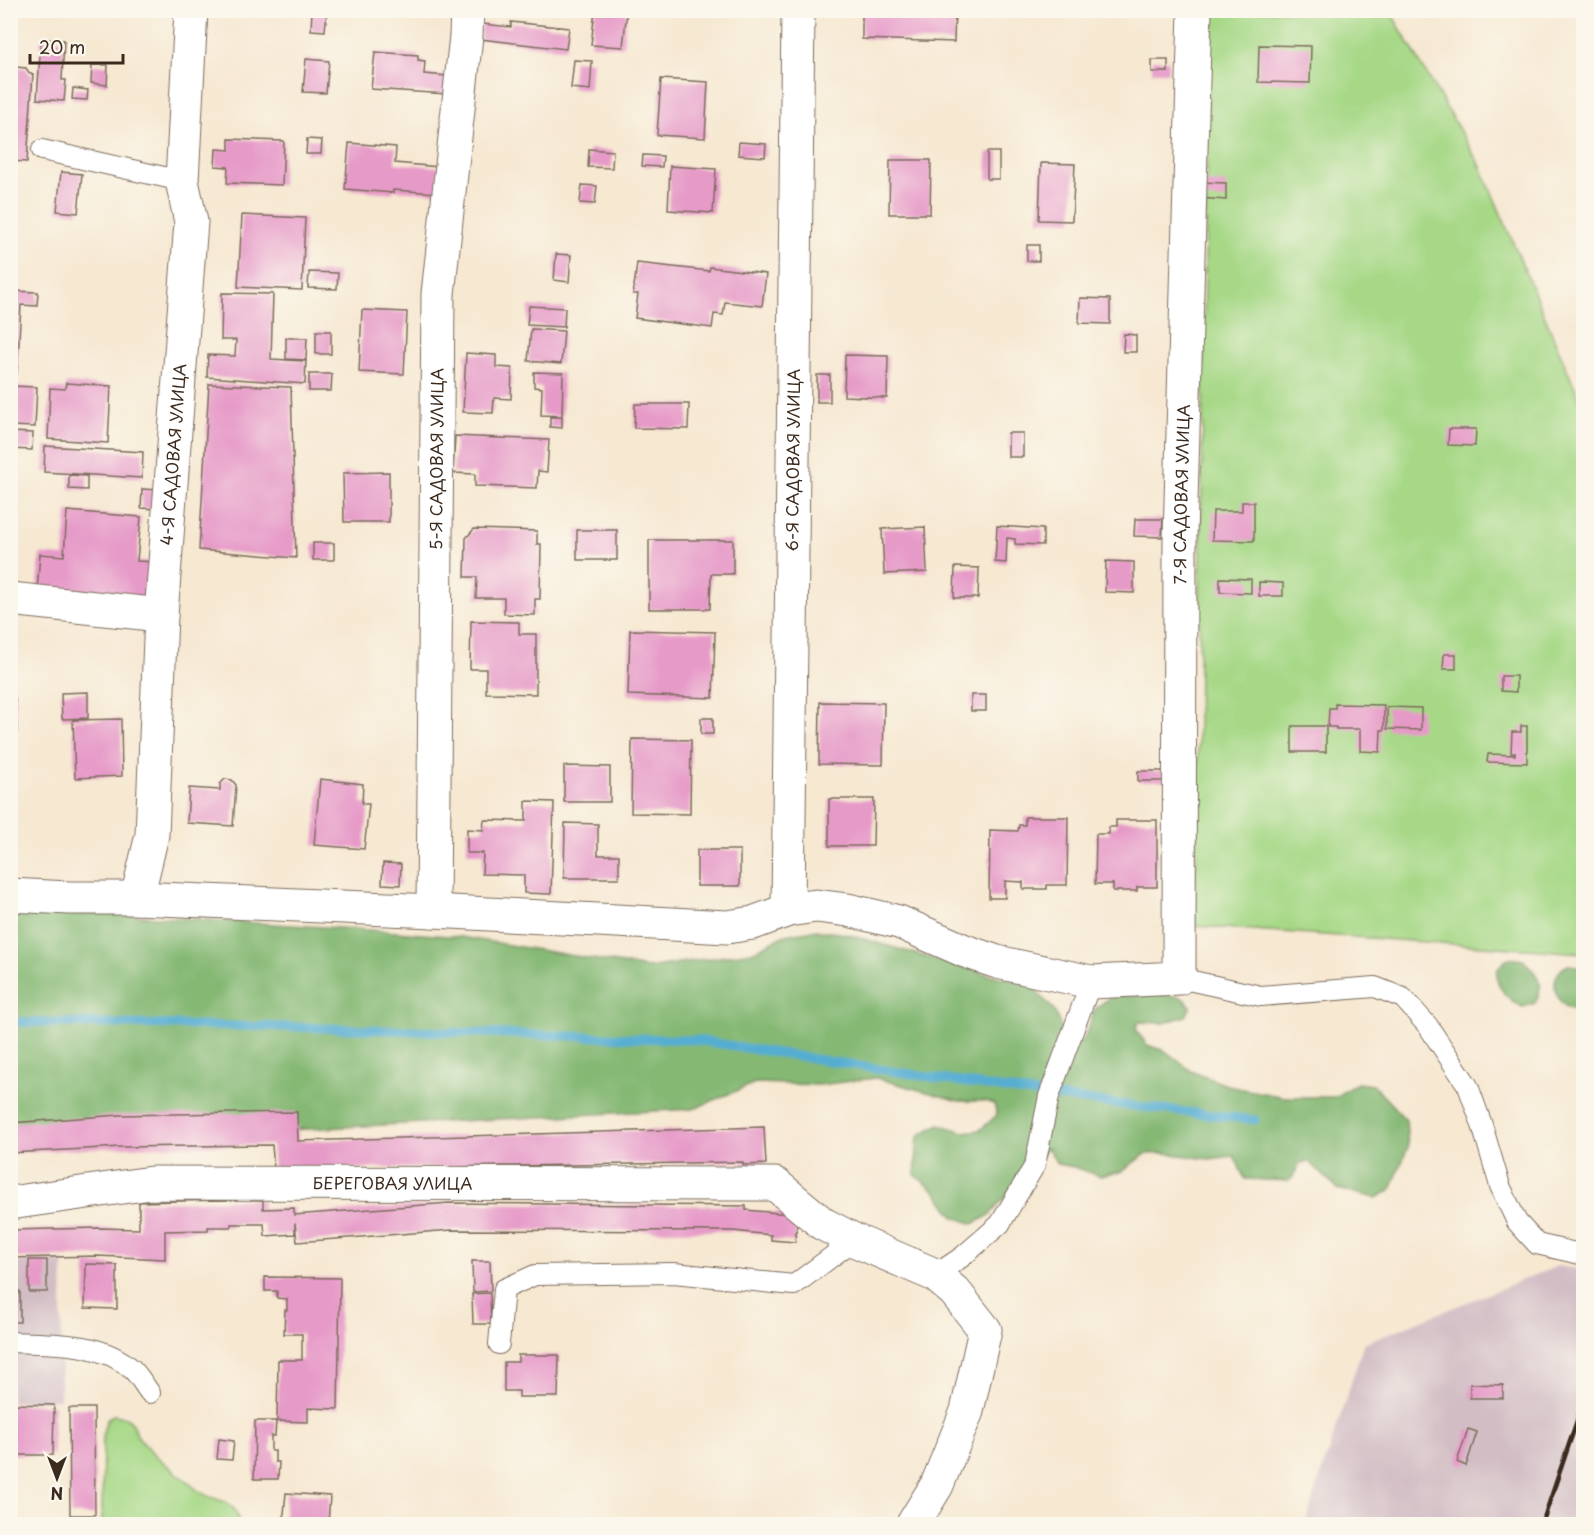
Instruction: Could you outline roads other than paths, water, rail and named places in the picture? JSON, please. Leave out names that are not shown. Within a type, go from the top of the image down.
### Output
[{"type":"street","name":"4-Я САДОВАЯ УЛИЦА","points":[[137,898],[152,835],[162,615],[191,222],[182,181],[191,10]]},
{"type":"street","name":"5-Я САДОВАЯ УЛИЦА","points":[[434,911],[438,294],[467,10]]},
{"type":"street","name":"6-Я САДОВАЯ УЛИЦА","points":[[788,910],[798,10]]},
{"type":"street","name":"7-Я САДОВАЯ УЛИЦА","points":[[1179,978],[1180,537],[1195,10]]},
{"type":"street","points":[[10,599],[162,615]]},
{"type":"street","points":[[10,896],[137,898],[727,927],[753,923],[788,910],[816,906],[848,910],[898,922],[997,962],[1091,982],[1179,978]]},
{"type":"street","name":"БЕРЕГОВАЯ УЛИЦА","points":[[10,1203],[151,1183],[775,1184],[823,1224],[854,1240]]},
{"type":"street","points":[[854,1240],[935,1275],[955,1293],[985,1330],[967,1411],[937,1485],[913,1524]]},
{"type":"lane","points":[[42,150],[182,181]]},
{"type":"lane","points":[[1179,978],[1261,996],[1375,987],[1403,998],[1428,1026],[1468,1086],[1500,1186],[1517,1222],[1537,1244],[1584,1255]]},
{"type":"lane","points":[[935,1275],[962,1257],[1000,1224],[1035,1165],[1049,1096],[1091,982]]},
{"type":"lane","points":[[499,1344],[504,1289],[535,1275],[674,1273],[794,1285],[854,1240]]},
{"type":"lane","points":[[10,1342],[72,1345],[108,1353],[133,1370],[150,1393]]},
{"type":"waterway","points":[[10,1022],[291,1027],[696,1040],[1049,1096],[1255,1120]]},
{"type":"railway","points":[[1542,1524],[1584,1400]]}]
